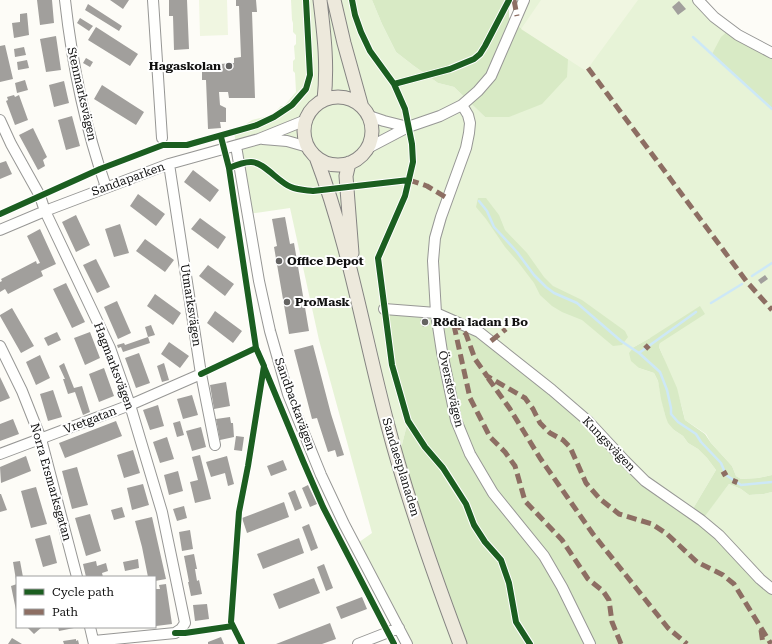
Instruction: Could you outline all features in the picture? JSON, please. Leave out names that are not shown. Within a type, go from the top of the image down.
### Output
[{"type":"main road","points":[[320,0],[325,42],[326,76],[324,100]]},
{"type":"main road","points":[[334,0],[346,51],[361,104],[369,116],[372,124],[373,135],[368,148],[360,157],[349,163],[337,165],[330,164],[312,152],[304,134],[306,120],[314,106],[332,97],[349,98],[361,104]]},
{"type":"main road","name":"Sandaesplanaden","points":[[312,152],[333,207],[355,286],[388,426],[413,511],[460,644]]},
{"type":"main road","name":"Sandaesplanaden","points":[[349,163],[346,176],[355,286]]},
{"type":"street","name":"Stenmarksvägen","points":[[65,0],[75,71],[106,187]]},
{"type":"street","points":[[153,0],[162,138]]},
{"type":"street","points":[[368,148],[408,127],[440,116],[462,105],[478,91],[491,76],[524,0]]},
{"type":"street","points":[[698,0],[714,17],[738,35],[772,53]]},
{"type":"street","name":"Överstevägen","points":[[462,105],[468,115],[470,123],[469,133],[466,148],[446,198],[435,238],[433,261],[436,313],[442,352],[456,420],[470,454],[493,493],[544,556],[590,644]]},
{"type":"street","points":[[369,116],[384,122],[408,127]]},
{"type":"street","name":"Hagmarksvägen","points":[[0,120],[11,144],[40,196],[45,211],[110,348],[130,405],[162,512],[185,623],[175,633],[94,643]]},
{"type":"street","name":"Sandaparken","points":[[0,230],[106,187],[169,164],[259,139],[306,120]]},
{"type":"street","name":"Sandaparken","points":[[259,139],[287,140],[312,152]]},
{"type":"street","name":"Sandbackavägen","points":[[236,146],[259,281],[270,331],[288,394],[321,475],[344,524],[407,644]]},
{"type":"street","name":"Utmarksvägen","points":[[169,164],[202,374],[215,445]]},
{"type":"street","name":"Kungsvägen","points":[[384,309],[436,313],[479,332],[552,390],[588,421],[645,481],[701,520],[719,535],[760,579],[772,589]]},
{"type":"street","name":"Norra Ersmarksgatan","points":[[0,346],[22,391],[41,439],[77,576]]},
{"type":"street","name":"Vretgatan","points":[[0,454],[130,405],[202,374]]},
{"type":"street","points":[[90,628],[94,643]]},
{"type":"street","points":[[358,644],[399,628]]},
{"type":"green space","points":[[199,0],[227,0],[228,35],[200,36]]},
{"type":"green space","points":[[291,0],[372,0],[396,52],[438,83],[454,87],[485,117],[509,117],[513,23],[524,0],[698,0],[730,29],[712,54],[772,109],[772,475],[741,479],[736,476],[732,466],[711,443],[706,434],[685,420],[677,392],[659,347],[660,343],[650,338],[634,347],[639,368],[654,373],[658,381],[665,415],[674,430],[683,436],[688,443],[698,449],[716,470],[691,512],[392,365],[408,421],[398,460],[460,644],[407,644],[355,545],[372,533],[319,340],[290,208],[248,214],[234,132],[252,120],[272,115],[281,106],[284,106],[296,92],[293,61],[295,59],[294,46],[296,44],[296,35],[293,32]]},
{"type":"green space","points":[[372,0],[509,0],[509,17],[513,23],[568,59],[567,77],[542,104],[509,117],[485,117],[454,87],[438,83],[396,52]]},
{"type":"green space","points":[[541,0],[638,0],[586,71],[521,29]]},
{"type":"green space","points":[[730,29],[772,53],[772,109],[712,54],[721,37]]},
{"type":"green space","points":[[478,198],[486,198],[499,215],[505,230],[527,253],[544,277],[553,286],[582,300],[625,331],[628,337],[622,345],[613,346],[582,320],[562,312],[552,306],[540,295],[534,283],[505,247],[476,207]]},
{"type":"green space","points":[[700,306],[705,314],[660,343],[659,347],[677,388],[685,420],[705,434],[711,443],[732,466],[736,476],[741,479],[772,475],[772,492],[764,494],[749,495],[741,489],[729,484],[702,520],[772,589],[772,644],[460,644],[398,460],[408,421],[392,365],[384,309],[436,313],[479,332],[552,390],[625,461],[691,512],[716,470],[698,449],[688,443],[683,436],[674,430],[668,423],[661,399],[658,381],[654,373],[639,368],[631,361],[629,353],[634,347]]},
{"type":"green space","points":[[729,484],[741,489],[749,495],[772,492],[772,589],[701,520]]},
{"type":"building","points":[[37,0],[52,0],[54,23],[40,25]]},
{"type":"building","points":[[110,0],[129,0],[123,9]]},
{"type":"building","points":[[169,0],[187,0],[189,49],[174,50],[173,16],[169,16]]},
{"type":"building","points":[[236,0],[256,0],[257,12],[252,12],[255,98],[229,98],[228,92],[219,92],[220,105],[226,108],[226,122],[220,122],[221,128],[208,129],[206,80],[202,80],[202,70],[206,70],[206,65],[234,63],[234,58],[241,57],[239,6],[236,6]]},
{"type":"building","points":[[679,1],[686,9],[678,15],[672,7]]},
{"type":"building","points":[[88,4],[122,26],[119,31],[85,10]]},
{"type":"building","points":[[27,13],[29,35],[14,38],[12,23],[20,22],[20,14]]},
{"type":"building","points":[[80,18],[93,26],[89,31],[77,23]]},
{"type":"building","points":[[96,27],[138,54],[130,66],[88,40]]},
{"type":"building","points":[[56,36],[61,70],[46,72],[40,39]]},
{"type":"building","points":[[5,45],[13,79],[0,82],[0,46]]},
{"type":"building","points":[[24,47],[26,55],[15,57],[14,49]]},
{"type":"building","points":[[86,58],[93,62],[90,67],[83,63]]},
{"type":"building","points":[[27,60],[29,68],[18,70],[17,62]]},
{"type":"building","points":[[25,80],[28,90],[17,93],[15,83]]},
{"type":"building","points":[[64,81],[69,103],[54,107],[49,85]]},
{"type":"building","points":[[102,85],[144,112],[136,125],[94,99]]},
{"type":"building","points":[[14,95],[15,97],[19,95],[28,120],[15,125],[6,101],[8,100],[7,97]]},
{"type":"building","points":[[72,116],[80,146],[66,150],[58,120]]},
{"type":"building","points":[[33,128],[47,157],[43,160],[45,166],[38,170],[19,135]]},
{"type":"building","points":[[6,161],[12,174],[0,179],[0,163]]},
{"type":"building","points":[[193,170],[219,190],[210,202],[184,182]]},
{"type":"building","points":[[138,194],[165,214],[156,226],[130,206]]},
{"type":"building","points":[[76,215],[90,245],[76,252],[62,222]]},
{"type":"building","points":[[285,217],[290,244],[294,243],[309,331],[289,334],[274,247],[277,246],[272,219]]},
{"type":"building","points":[[200,218],[226,237],[218,249],[191,229]]},
{"type":"building","points":[[120,224],[129,253],[114,257],[105,229]]},
{"type":"building","points":[[40,229],[56,264],[41,271],[43,276],[8,294],[5,289],[0,292],[1,279],[36,261],[37,264],[40,263],[27,236]]},
{"type":"building","points":[[145,239],[174,260],[165,272],[136,251]]},
{"type":"building","points":[[96,259],[110,287],[97,293],[83,265]]},
{"type":"building","points":[[208,265],[234,284],[225,296],[199,276]]},
{"type":"building","points":[[765,275],[768,279],[761,284],[758,280]]},
{"type":"building","points":[[66,283],[85,322],[72,328],[53,289]]},
{"type":"building","points":[[155,294],[181,313],[173,325],[147,306]]},
{"type":"building","points":[[117,301],[131,333],[118,339],[104,307]]},
{"type":"building","points":[[12,308],[34,346],[21,353],[0,316]]},
{"type":"building","points":[[215,311],[242,331],[233,343],[207,323]]},
{"type":"building","name":"Röda ladan i Bo","points":[[427,317],[430,324],[423,327],[420,320]]},
{"type":"building","points":[[151,325],[155,335],[148,337],[145,327]]},
{"type":"building","points":[[57,332],[61,340],[48,346],[44,338]]},
{"type":"building","points":[[90,332],[100,358],[85,365],[74,338]]},
{"type":"building","points":[[148,337],[150,343],[123,352],[121,347],[118,348],[117,345],[124,343],[125,345]]},
{"type":"building","points":[[169,342],[189,356],[180,368],[161,354]]},
{"type":"building","points":[[313,345],[331,414],[344,455],[337,457],[335,450],[328,452],[317,418],[312,419],[294,350]]},
{"type":"building","points":[[139,353],[150,383],[136,388],[125,358]]},
{"type":"building","points":[[40,355],[50,378],[36,385],[26,362]]},
{"type":"building","points":[[64,363],[74,388],[82,386],[90,412],[83,415],[75,392],[68,394],[63,379],[65,379],[59,366]]},
{"type":"building","points":[[164,363],[169,380],[162,382],[157,366]]},
{"type":"building","points":[[104,368],[114,396],[99,402],[89,374]]},
{"type":"building","points":[[0,377],[10,398],[0,402]]},
{"type":"building","points":[[226,382],[230,406],[214,409],[210,385]]},
{"type":"building","points":[[53,390],[62,417],[48,421],[40,394]]},
{"type":"building","points":[[192,395],[198,415],[183,419],[177,399]]},
{"type":"building","points":[[158,405],[164,426],[150,430],[143,410]]},
{"type":"building","points":[[230,417],[231,423],[233,423],[234,437],[220,440],[216,419]]},
{"type":"building","points":[[13,419],[19,434],[0,441],[0,424]]},
{"type":"building","points":[[116,421],[122,436],[65,458],[59,443]]},
{"type":"building","points":[[180,421],[184,435],[177,437],[173,423]]},
{"type":"building","points":[[201,427],[206,447],[192,451],[186,431]]},
{"type":"building","points":[[236,436],[244,437],[242,451],[234,450]]},
{"type":"building","points":[[167,437],[174,459],[160,463],[153,442]]},
{"type":"building","points":[[133,450],[140,473],[124,478],[117,455]]},
{"type":"building","points":[[200,455],[211,499],[195,503],[190,482],[198,480],[192,457]]},
{"type":"building","points":[[26,456],[31,471],[1,483],[0,467]]},
{"type":"building","points":[[227,456],[234,484],[228,486],[225,473],[211,477],[206,462]]},
{"type":"building","points":[[283,460],[287,470],[271,476],[267,466]]},
{"type":"building","points":[[77,467],[88,505],[72,509],[62,471]]},
{"type":"building","points":[[178,471],[183,491],[169,495],[164,475]]},
{"type":"building","points":[[143,484],[149,505],[132,510],[127,488]]},
{"type":"building","points":[[308,485],[317,504],[310,507],[302,488]]},
{"type":"building","points":[[36,487],[47,524],[31,528],[21,491]]},
{"type":"building","points":[[295,490],[302,508],[295,511],[288,493]]},
{"type":"building","points":[[0,494],[7,510],[0,512]]},
{"type":"building","points":[[284,502],[289,517],[247,533],[242,518]]},
{"type":"building","points":[[184,506],[187,518],[177,521],[173,509]]},
{"type":"building","points":[[122,507],[125,517],[114,520],[111,510]]},
{"type":"building","points":[[90,514],[101,551],[86,556],[75,518]]},
{"type":"building","points":[[152,517],[166,579],[156,581],[156,576],[148,576],[135,521]]},
{"type":"building","points":[[309,524],[318,548],[311,551],[302,527]]},
{"type":"building","points":[[190,530],[193,549],[182,551],[179,532]]},
{"type":"building","points":[[50,535],[57,563],[43,567],[35,539]]},
{"type":"building","points":[[299,538],[304,553],[263,569],[257,554]]},
{"type":"building","points":[[194,554],[197,569],[195,569],[197,581],[199,580],[202,594],[191,596],[184,556]]},
{"type":"building","points":[[138,559],[139,568],[125,571],[123,562]]},
{"type":"building","points":[[20,561],[23,576],[16,576],[16,580],[13,562]]},
{"type":"building","points":[[96,561],[97,566],[106,563],[108,571],[102,573],[103,576],[86,576],[83,564]]},
{"type":"building","points":[[324,564],[333,588],[326,591],[317,567]]},
{"type":"building","points":[[314,578],[320,593],[279,609],[273,594]]},
{"type":"building","points":[[16,584],[16,610],[11,586]]},
{"type":"building","points":[[166,584],[172,624],[156,626],[156,589],[160,589],[159,585]]},
{"type":"building","points":[[362,597],[367,609],[341,619],[336,607]]},
{"type":"building","points":[[207,604],[209,619],[195,621],[193,605]]},
{"type":"building","points":[[330,623],[336,639],[322,644],[276,644]]},
{"type":"building","points":[[28,628],[41,628],[34,634]]},
{"type":"building","points":[[58,628],[74,628],[59,631]]},
{"type":"building","points":[[221,637],[224,644],[208,644],[208,642]]},
{"type":"building","points":[[12,638],[22,644],[8,644]]},
{"type":"building","points":[[76,639],[76,641],[78,640],[79,644],[64,644],[63,641]]},
{"type":"waterway","points":[[693,37],[772,109]]},
{"type":"waterway","points":[[479,201],[487,211],[494,227],[517,252],[534,275],[546,287],[554,293],[577,303],[660,372],[667,390],[671,414],[678,422],[696,434],[701,442],[721,463],[726,475],[741,485],[772,482]]},
{"type":"waterway","points":[[752,276],[772,263]]},
{"type":"waterway","points":[[711,303],[742,284]]},
{"type":"waterway","points":[[639,353],[696,312]]},
{"type":"marked path","points":[[514,0],[517,16]]},
{"type":"marked path","points":[[588,68],[747,282],[772,310]]},
{"type":"marked path","points":[[409,180],[427,186],[447,198]]},
{"type":"marked path","points":[[621,644],[612,622],[609,600],[603,591],[588,579],[562,540],[525,501],[515,466],[505,452],[490,437],[470,398],[453,321],[466,334],[475,359],[487,376],[525,398],[533,409],[540,423],[550,433],[563,440],[570,447],[586,483],[600,499],[619,514],[652,524],[667,534],[697,562],[723,575],[734,584],[771,644]]},
{"type":"marked path","points":[[491,341],[506,329]]},
{"type":"marked path","points":[[645,345],[649,349]]},
{"type":"marked path","points":[[488,378],[510,409],[540,458],[593,534],[668,628],[687,644]]},
{"type":"marked path","points":[[722,475],[727,472]]},
{"type":"marked path","points":[[734,484],[736,479]]},
{"type":"marked path","points":[[761,630],[763,644]]},
{"type":"cycle path","points":[[0,214],[100,169],[163,145],[187,145],[257,125],[274,117],[292,105],[306,89],[310,75],[306,0]]},
{"type":"cycle path","points":[[352,0],[355,15],[370,51],[394,84],[405,109],[412,144],[413,162],[405,196],[378,258],[392,365],[408,421],[425,447],[443,468],[466,504],[474,525],[485,542],[501,560],[509,583],[516,622],[530,644]]},
{"type":"cycle path","points":[[394,84],[450,69],[474,59],[480,54],[485,46],[509,0]]},
{"type":"cycle path","points":[[221,137],[229,168],[256,348],[264,366],[239,512],[231,622],[242,644]]},
{"type":"cycle path","points":[[229,168],[251,162],[256,163],[291,187],[313,191],[409,180]]},
{"type":"cycle path","points":[[201,374],[256,348]]},
{"type":"cycle path","points":[[264,367],[323,507],[394,644]]},
{"type":"cycle path","points":[[175,633],[233,626]]},
{"type":"place","name":"Hagaskolan","points":[[229,66]]},
{"type":"place","name":"Office Depot","points":[[279,261]]},
{"type":"place","name":"ProMask","points":[[287,302]]},
{"type":"place","name":"Röda ladan i Bo","points":[[425,322]]}]
